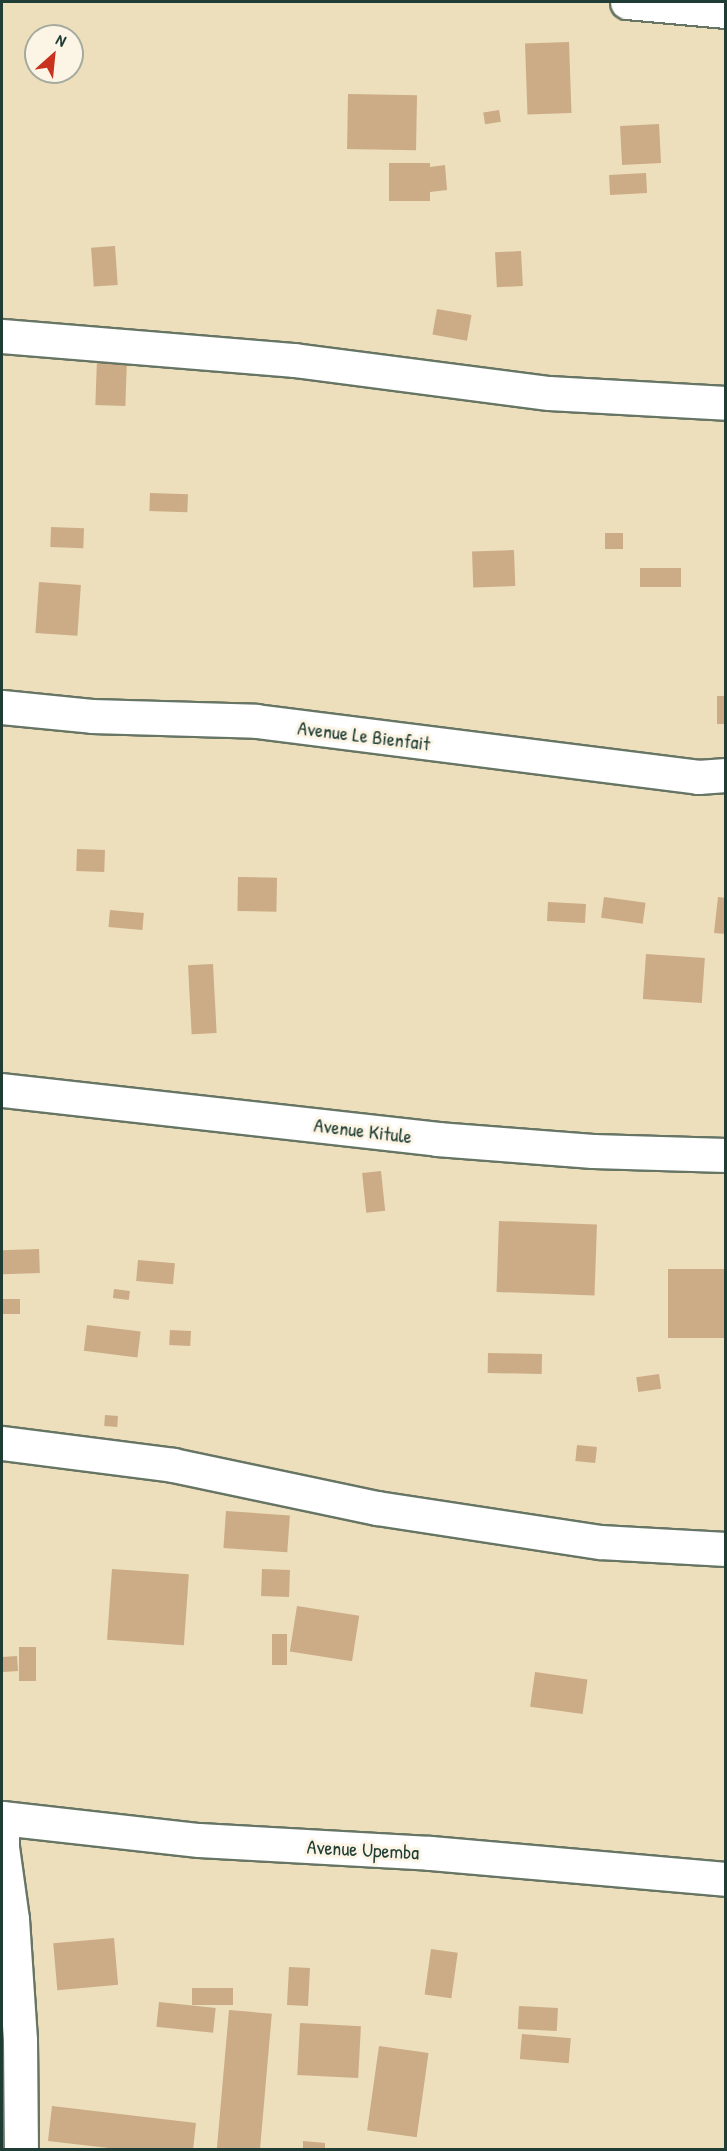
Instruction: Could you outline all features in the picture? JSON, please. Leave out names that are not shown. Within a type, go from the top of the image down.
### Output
[{"type":"street","points":[[627,2],[726,11]]},
{"type":"street","points":[[2,336],[294,360],[549,393],[726,403]]},
{"type":"street","name":"Avenue Le Bienfait","points":[[2,707],[92,716],[256,721],[698,777],[726,776]]},
{"type":"street","name":"Avenue Kitule","points":[[2,1090],[436,1139],[593,1151],[726,1155]]},
{"type":"street","points":[[2,1443],[173,1465],[376,1508],[600,1542],[726,1549]]},
{"type":"street","points":[[2,1818],[2,1847],[12,1918],[20,2040],[21,2150]]},
{"type":"street","name":"Avenue Upemba","points":[[2,1818],[198,1840],[430,1853],[726,1880]]},
{"type":"building","points":[[569,42],[571,113],[528,114],[525,44]]},
{"type":"building","points":[[348,94],[417,95],[416,150],[347,149]]},
{"type":"building","points":[[499,110],[501,122],[485,124],[483,113]]},
{"type":"building","points":[[659,124],[661,163],[622,165],[620,126]]},
{"type":"building","points":[[389,163],[430,163],[430,167],[445,165],[447,190],[430,192],[430,201],[389,201]]},
{"type":"building","points":[[646,173],[647,193],[610,195],[609,175]]},
{"type":"building","points":[[115,246],[118,285],[94,287],[91,248]]},
{"type":"building","points":[[521,251],[523,286],[497,287],[495,252]]},
{"type":"building","points":[[437,309],[471,315],[467,341],[432,335]]},
{"type":"building","points":[[97,358],[127,359],[125,406],[95,405]]},
{"type":"building","points":[[150,493],[188,494],[187,512],[149,511]]},
{"type":"building","points":[[51,527],[84,528],[83,548],[50,547]]},
{"type":"building","points":[[605,533],[623,533],[623,549],[605,549]]},
{"type":"building","points":[[514,550],[515,586],[473,587],[472,551]]},
{"type":"building","points":[[640,568],[681,568],[681,587],[640,587]]},
{"type":"building","points":[[39,582],[81,585],[77,636],[35,633]]},
{"type":"building","points":[[717,696],[726,696],[726,724],[717,724]]},
{"type":"building","points":[[77,849],[105,850],[104,872],[76,871]]},
{"type":"building","points":[[238,877],[277,878],[276,912],[237,911]]},
{"type":"building","points":[[604,897],[646,903],[643,924],[601,918]]},
{"type":"building","points":[[718,897],[726,898],[726,934],[714,933]]},
{"type":"building","points":[[548,902],[586,904],[585,923],[547,921]]},
{"type":"building","points":[[110,910],[144,913],[142,930],[109,927]]},
{"type":"building","points":[[646,954],[705,958],[702,1003],[643,999]]},
{"type":"building","points":[[213,964],[217,1033],[192,1034],[188,965]]},
{"type":"building","points":[[381,1171],[385,1211],[366,1213],[362,1173]]},
{"type":"building","points":[[499,1221],[597,1224],[594,1295],[497,1292]]},
{"type":"building","points":[[39,1249],[40,1273],[3,1274],[2,1250]]},
{"type":"building","points":[[138,1260],[175,1263],[173,1284],[136,1281]]},
{"type":"building","points":[[668,1269],[726,1269],[726,1338],[668,1338]]},
{"type":"building","points":[[114,1289],[130,1291],[129,1300],[113,1298]]},
{"type":"building","points":[[2,1299],[20,1299],[20,1314],[2,1314]]},
{"type":"building","points":[[87,1325],[141,1332],[137,1357],[84,1351]]},
{"type":"building","points":[[170,1330],[191,1331],[190,1346],[169,1345]]},
{"type":"building","points":[[488,1353],[542,1354],[542,1374],[488,1373]]},
{"type":"building","points":[[659,1374],[661,1389],[638,1392],[636,1377]]},
{"type":"building","points":[[105,1415],[118,1416],[117,1427],[104,1426]]},
{"type":"building","points":[[577,1445],[597,1447],[595,1463],[575,1461]]},
{"type":"building","points":[[226,1511],[290,1515],[287,1552],[223,1548]]},
{"type":"building","points":[[112,1569],[189,1574],[184,1645],[107,1640]]},
{"type":"building","points":[[262,1569],[290,1570],[289,1597],[261,1596]]},
{"type":"building","points":[[297,1606],[359,1616],[352,1661],[290,1651]]},
{"type":"building","points":[[272,1634],[287,1634],[287,1665],[272,1665]]},
{"type":"building","points":[[19,1647],[36,1647],[36,1681],[19,1681]]},
{"type":"building","points":[[17,1656],[18,1671],[3,1672],[2,1657]]},
{"type":"building","points":[[535,1672],[587,1679],[583,1714],[530,1707]]},
{"type":"building","points":[[114,1938],[118,1985],[57,1990],[53,1943]]},
{"type":"building","points":[[431,1949],[458,1953],[451,1998],[425,1995]]},
{"type":"building","points":[[289,1967],[310,1968],[308,2006],[287,2005]]},
{"type":"building","points":[[192,1988],[233,1988],[233,2005],[192,2005]]},
{"type":"building","points":[[159,2002],[216,2008],[213,2033],[156,2027]]},
{"type":"building","points":[[519,2006],[558,2008],[557,2031],[518,2029]]},
{"type":"building","points":[[229,2010],[272,2014],[260,2150],[217,2150]]},
{"type":"building","points":[[300,2023],[361,2026],[358,2078],[297,2075]]},
{"type":"building","points":[[522,2034],[571,2038],[569,2063],[520,2059]]},
{"type":"building","points":[[379,2046],[429,2053],[417,2137],[367,2130]]},
{"type":"building","points":[[52,2106],[196,2123],[193,2150],[126,2150],[48,2141]]},
{"type":"building","points":[[303,2141],[325,2143],[325,2150],[303,2150]]}]
